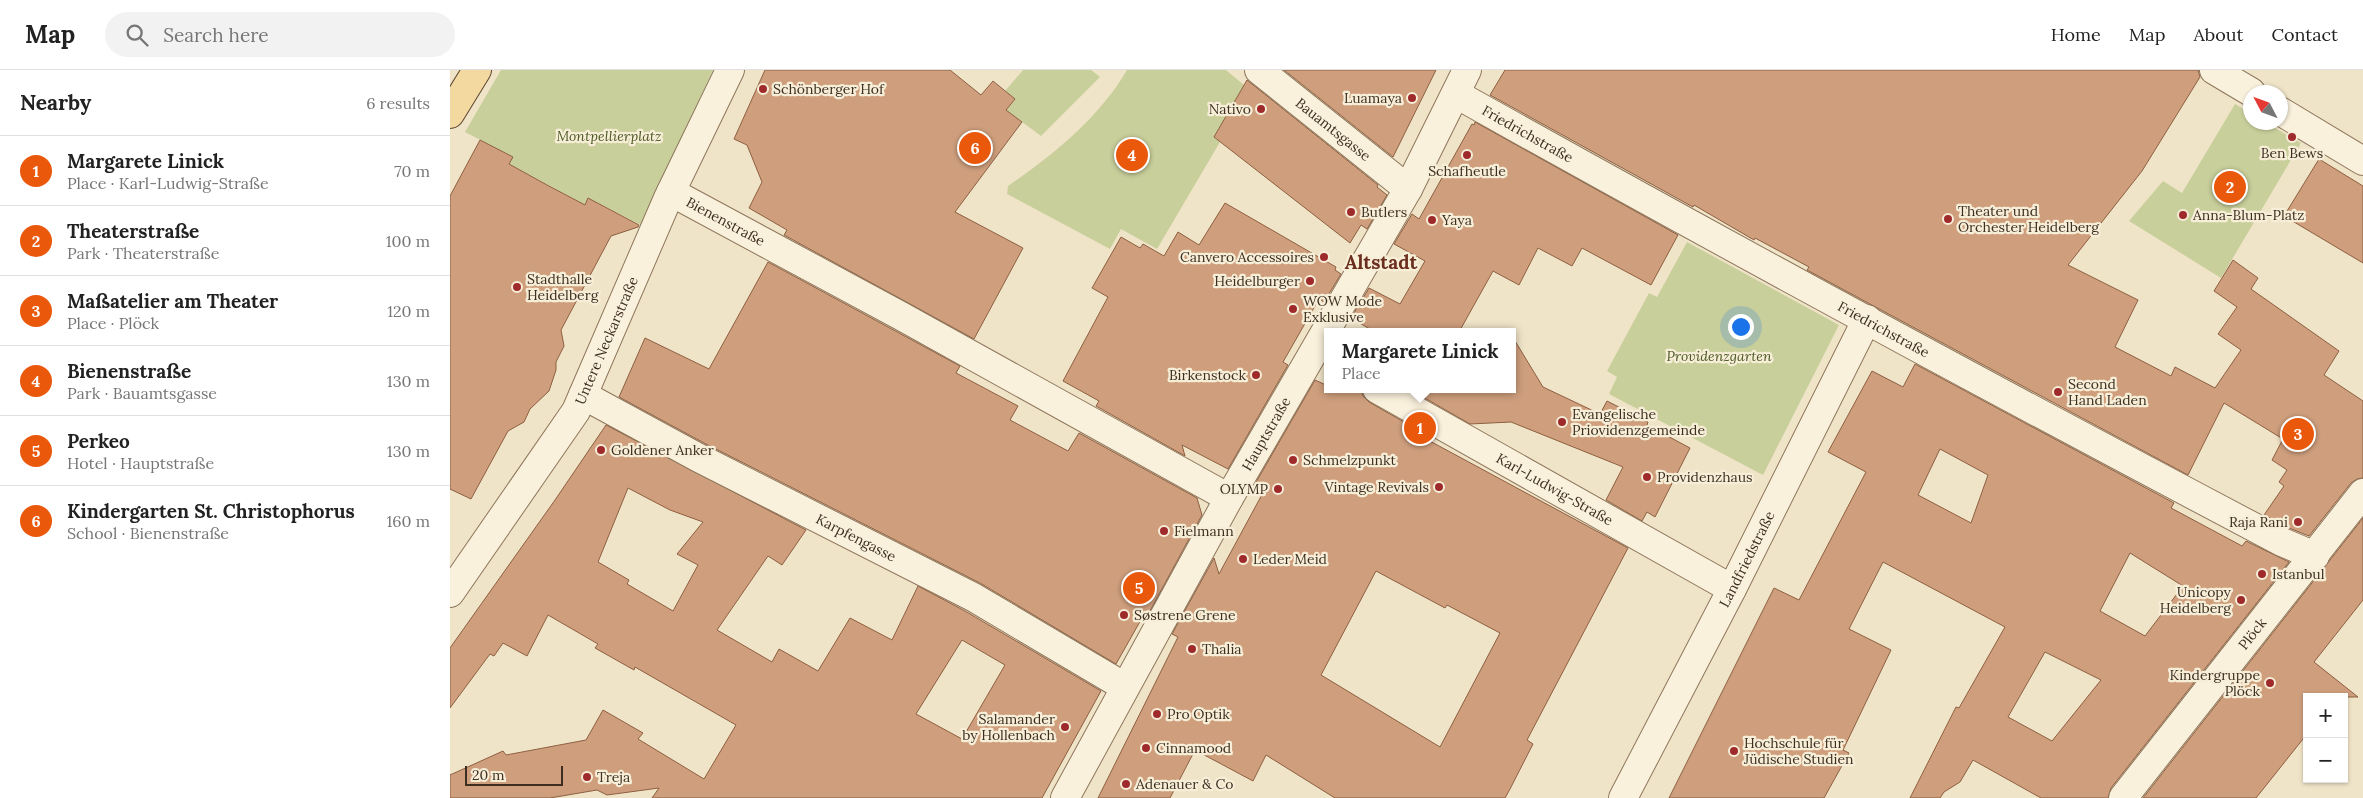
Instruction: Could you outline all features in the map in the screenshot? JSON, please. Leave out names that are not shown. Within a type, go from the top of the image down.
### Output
[{"type":"main road","points":[[450,114],[477,70]]},
{"type":"street","name":"Untere Neckarstraße","points":[[450,593],[568,424],[583,395],[670,192],[730,70]]},
{"type":"street","name":"Bauamtsgasse","points":[[1259,70],[1408,189]]},
{"type":"street","points":[[2214,70],[2243,87]]},
{"type":"street","name":"Hauptstraße","points":[[1335,328],[1408,189],[1461,82]]},
{"type":"street","name":"Friedrichstraße","points":[[1461,82],[1756,261],[1867,319],[2004,396],[2282,542],[2315,556]]},
{"type":"street","points":[[2288,116],[2363,161]]},
{"type":"street","name":"Bienenstraße","points":[[670,192],[901,316],[1228,498]]},
{"type":"street","name":"Landfriedstraße","points":[[1623,798],[1732,589],[1867,319]]},
{"type":"street","name":"Hauptstraße","points":[[1065,798],[1228,498],[1276,397],[1320,356]]},
{"type":"street","name":"Karl-Ludwig-Straße","points":[[1383,393],[1732,589]]},
{"type":"street","name":"Karpfengasse","points":[[583,395],[697,457],[973,596],[1125,687]]},
{"type":"street","name":"Plöck","points":[[2123,798],[2363,493]]},
{"type":"green space","name":"Montpellierplatz","points":[[501,70],[713,70],[641,225],[588,198],[585,205],[509,164],[513,157],[465,132]]},
{"type":"green space","points":[[1023,70],[1091,70],[1100,77],[1041,136],[1006,110],[1015,99],[1005,91]]},
{"type":"green space","points":[[1127,70],[1226,70],[1244,85],[1214,137],[1220,142],[1157,249],[1121,229],[1110,249],[1007,194],[1008,186],[1042,162],[1089,120],[1116,87]]},
{"type":"green space","points":[[2235,104],[2243,109],[2243,130],[2278,130],[2301,143],[2221,278],[2129,221],[2163,181],[2182,193]]},
{"type":"green space","name":"Providenzgarten","points":[[1687,242],[1839,325],[1763,475],[1609,394],[1617,377],[1607,371],[1649,293],[1657,297]]},
{"type":"building","points":[[765,70],[950,70],[981,95],[993,81],[1015,99],[1006,110],[1022,122],[955,212],[1023,248],[974,339],[784,235],[787,230],[749,208],[762,182],[747,145],[734,139]]},
{"type":"building","points":[[1284,70],[1436,70],[1393,157]]},
{"type":"building","points":[[1505,70],[2198,70],[2200,77],[2142,171],[2068,265],[2138,300],[2115,347],[2171,376],[2175,367],[2215,388],[2241,350],[2218,334],[2237,307],[2214,291],[2233,260],[2258,278],[2251,289],[2339,351],[2324,375],[2363,401],[2363,478],[2351,483],[2309,536],[2289,528],[2264,515],[2284,486],[2279,482],[2287,470],[2272,460],[2283,439],[2224,403],[2188,475],[1807,270],[1809,267],[1755,238],[1754,240],[1694,205],[1693,207],[1490,95]]},
{"type":"building","points":[[1247,80],[1378,185],[1377,187],[1387,195],[1367,229],[1361,225],[1350,243],[1214,137]]},
{"type":"building","points":[[1475,122],[1678,235],[1651,285],[1582,248],[1572,266],[1538,248],[1519,285],[1493,271],[1461,328],[1368,328],[1351,318],[1369,288],[1400,304],[1425,261],[1394,244],[1412,214],[1419,219],[1472,124],[1474,125]]},
{"type":"building","name":"Stadthalle Heidelberg","points":[[480,140],[513,157],[509,164],[547,185],[585,205],[588,198],[639,225],[611,236],[561,330],[564,346],[556,362],[556,370],[549,391],[530,409],[524,422],[508,431],[471,499],[450,489],[450,196]]},
{"type":"building","points":[[2319,159],[2363,186],[2363,263],[2284,216]]},
{"type":"building","points":[[1225,203],[1336,267],[1335,270],[1341,274],[1324,302],[1319,299],[1283,362],[1288,365],[1228,469],[1182,445],[1185,456],[1096,406],[1099,401],[1063,381],[1108,297],[1092,288],[1121,237],[1140,248],[1143,244],[1164,256],[1178,232],[1199,245]]},
{"type":"building","points":[[768,262],[960,366],[956,373],[1018,406],[1010,420],[1068,451],[1079,433],[1197,498],[1202,515],[1145,620],[1142,618],[1116,664],[980,583],[704,443],[619,397],[645,338],[709,369]]},
{"type":"building","points":[[1516,343],[1543,387],[1600,414],[1607,401],[1648,422],[1647,425],[1690,448],[1655,517],[1647,512],[1642,521],[1606,500],[1623,467],[1511,422],[1470,424],[1416,393],[1516,393]]},
{"type":"building","points":[[1915,364],[2174,503],[2171,508],[2242,546],[2246,541],[2289,562],[2111,788],[2108,798],[2041,798],[1973,760],[1960,782],[1944,792],[1940,798],[1910,798],[1956,707],[1959,708],[2005,627],[1883,562],[1849,629],[1891,650],[1843,750],[1849,753],[1824,798],[1669,798],[1774,588],[1799,600],[1866,472],[1828,452],[1872,371],[1903,387]],"holes":[[[1940,449],[1988,475],[1971,523],[1918,495]],[[2130,553],[2183,586],[2145,636],[2100,611]],[[2045,652],[2101,680],[2052,741],[2008,717]]]},
{"type":"building","points":[[1315,380],[1324,384],[1324,393],[1362,393],[1369,402],[1411,426],[1402,426],[1628,548],[1527,740],[1533,744],[1505,798],[1335,798],[1266,755],[1253,781],[1195,750],[1170,798],[1098,798],[1178,637],[1172,634],[1214,558],[1219,574],[1265,489],[1255,484]],"holes":[[[1376,571],[1445,608],[1447,605],[1500,633],[1440,747],[1321,675]]]},
{"type":"building","points":[[606,425],[806,530],[782,565],[768,556],[717,630],[772,662],[779,649],[818,671],[850,618],[892,640],[918,586],[965,611],[1101,691],[1042,798],[652,798],[659,788],[607,795],[597,790],[550,798],[450,798],[450,775],[503,751],[506,755],[586,740],[603,710],[643,733],[638,739],[704,779],[736,725],[635,667],[634,670],[595,648],[598,644],[548,615],[527,656],[503,643],[494,656],[490,654],[450,708],[450,648]],"holes":[[[628,488],[670,510],[703,522],[677,554],[698,565],[673,611],[627,584],[629,580],[598,562]],[[962,640],[1005,665],[962,739],[916,714]]]},
{"type":"building","points":[[2363,518],[2363,600],[2314,662],[2358,697],[2348,697],[2348,693],[2303,693],[2303,739],[2256,798],[2143,798]]},
{"type":"place","name":"Schönberger Hof","points":[[763,89]]},
{"type":"place","name":"Luamaya","points":[[1412,98]]},
{"type":"place","name":"Nativo","points":[[1261,109]]},
{"type":"place","name":"Ben Bews","points":[[2292,137]]},
{"type":"place","name":"Kindergarten St. Christophorus","points":[[975,148]]},
{"type":"place","name":"Bienenstraße","points":[[1132,155]]},
{"type":"place","name":"Schafheutle","points":[[1467,155]]},
{"type":"place","name":"Theaterstraße","points":[[2230,187]]},
{"type":"place","name":"Butlers","points":[[1351,212]]},
{"type":"place","name":"Anna-Blum-Platz","points":[[2183,215]]},
{"type":"place","name":"Theater und Orchester Heidelberg","points":[[1948,219]]},
{"type":"place","name":"Yaya","points":[[1432,220]]},
{"type":"place","name":"Canvero Accessoires","points":[[1324,257]]},
{"type":"place","name":"Heidelburger","points":[[1310,281]]},
{"type":"place","name":"Stadthalle Heidelberg","points":[[517,287]]},
{"type":"place","name":"WOW Mode Exklusive","points":[[1293,309]]},
{"type":"place","name":"Birkenstock","points":[[1256,375]]},
{"type":"place","name":"Second Hand Laden","points":[[2058,392]]},
{"type":"place","name":"Evangelische Priovidenzgemeinde","points":[[1562,422]]},
{"type":"place","name":"Margarete Linick","points":[[1420,428]]},
{"type":"place","name":"Maßatelier am Theater","points":[[2298,434]]},
{"type":"place","name":"Goldener Anker","points":[[601,450]]},
{"type":"place","name":"Schmelzpunkt","points":[[1293,460]]},
{"type":"place","name":"Providenzhaus","points":[[1647,477]]},
{"type":"place","name":"Vintage Revivals","points":[[1439,487]]},
{"type":"place","name":"OLYMP","points":[[1278,489]]},
{"type":"place","name":"Raja Rani","points":[[2298,522]]},
{"type":"place","name":"Fielmann","points":[[1164,531]]},
{"type":"place","name":"Leder Meid","points":[[1243,559]]},
{"type":"place","name":"Istanbul","points":[[2262,574]]},
{"type":"place","name":"Perkeo","points":[[1139,588]]},
{"type":"place","name":"Unicopy Heidelberg","points":[[2241,600]]},
{"type":"place","name":"Søstrene Grene","points":[[1124,615]]},
{"type":"place","name":"Thalia","points":[[1192,649]]},
{"type":"place","name":"Kindergruppe Plöck","points":[[2270,683]]},
{"type":"place","name":"Pro Optik","points":[[1157,714]]},
{"type":"place","name":"Salamander by Hollenbach","points":[[1065,727]]},
{"type":"place","name":"Cinnamood","points":[[1146,748]]},
{"type":"place","name":"Hochschule für Jüdische Studien","points":[[1734,751]]},
{"type":"place","name":"Treja","points":[[587,777]]},
{"type":"place","name":"Adenauer & Co","points":[[1126,784]]},
{"type":"district","name":"Altstadt","points":[[1381,262]]}]
